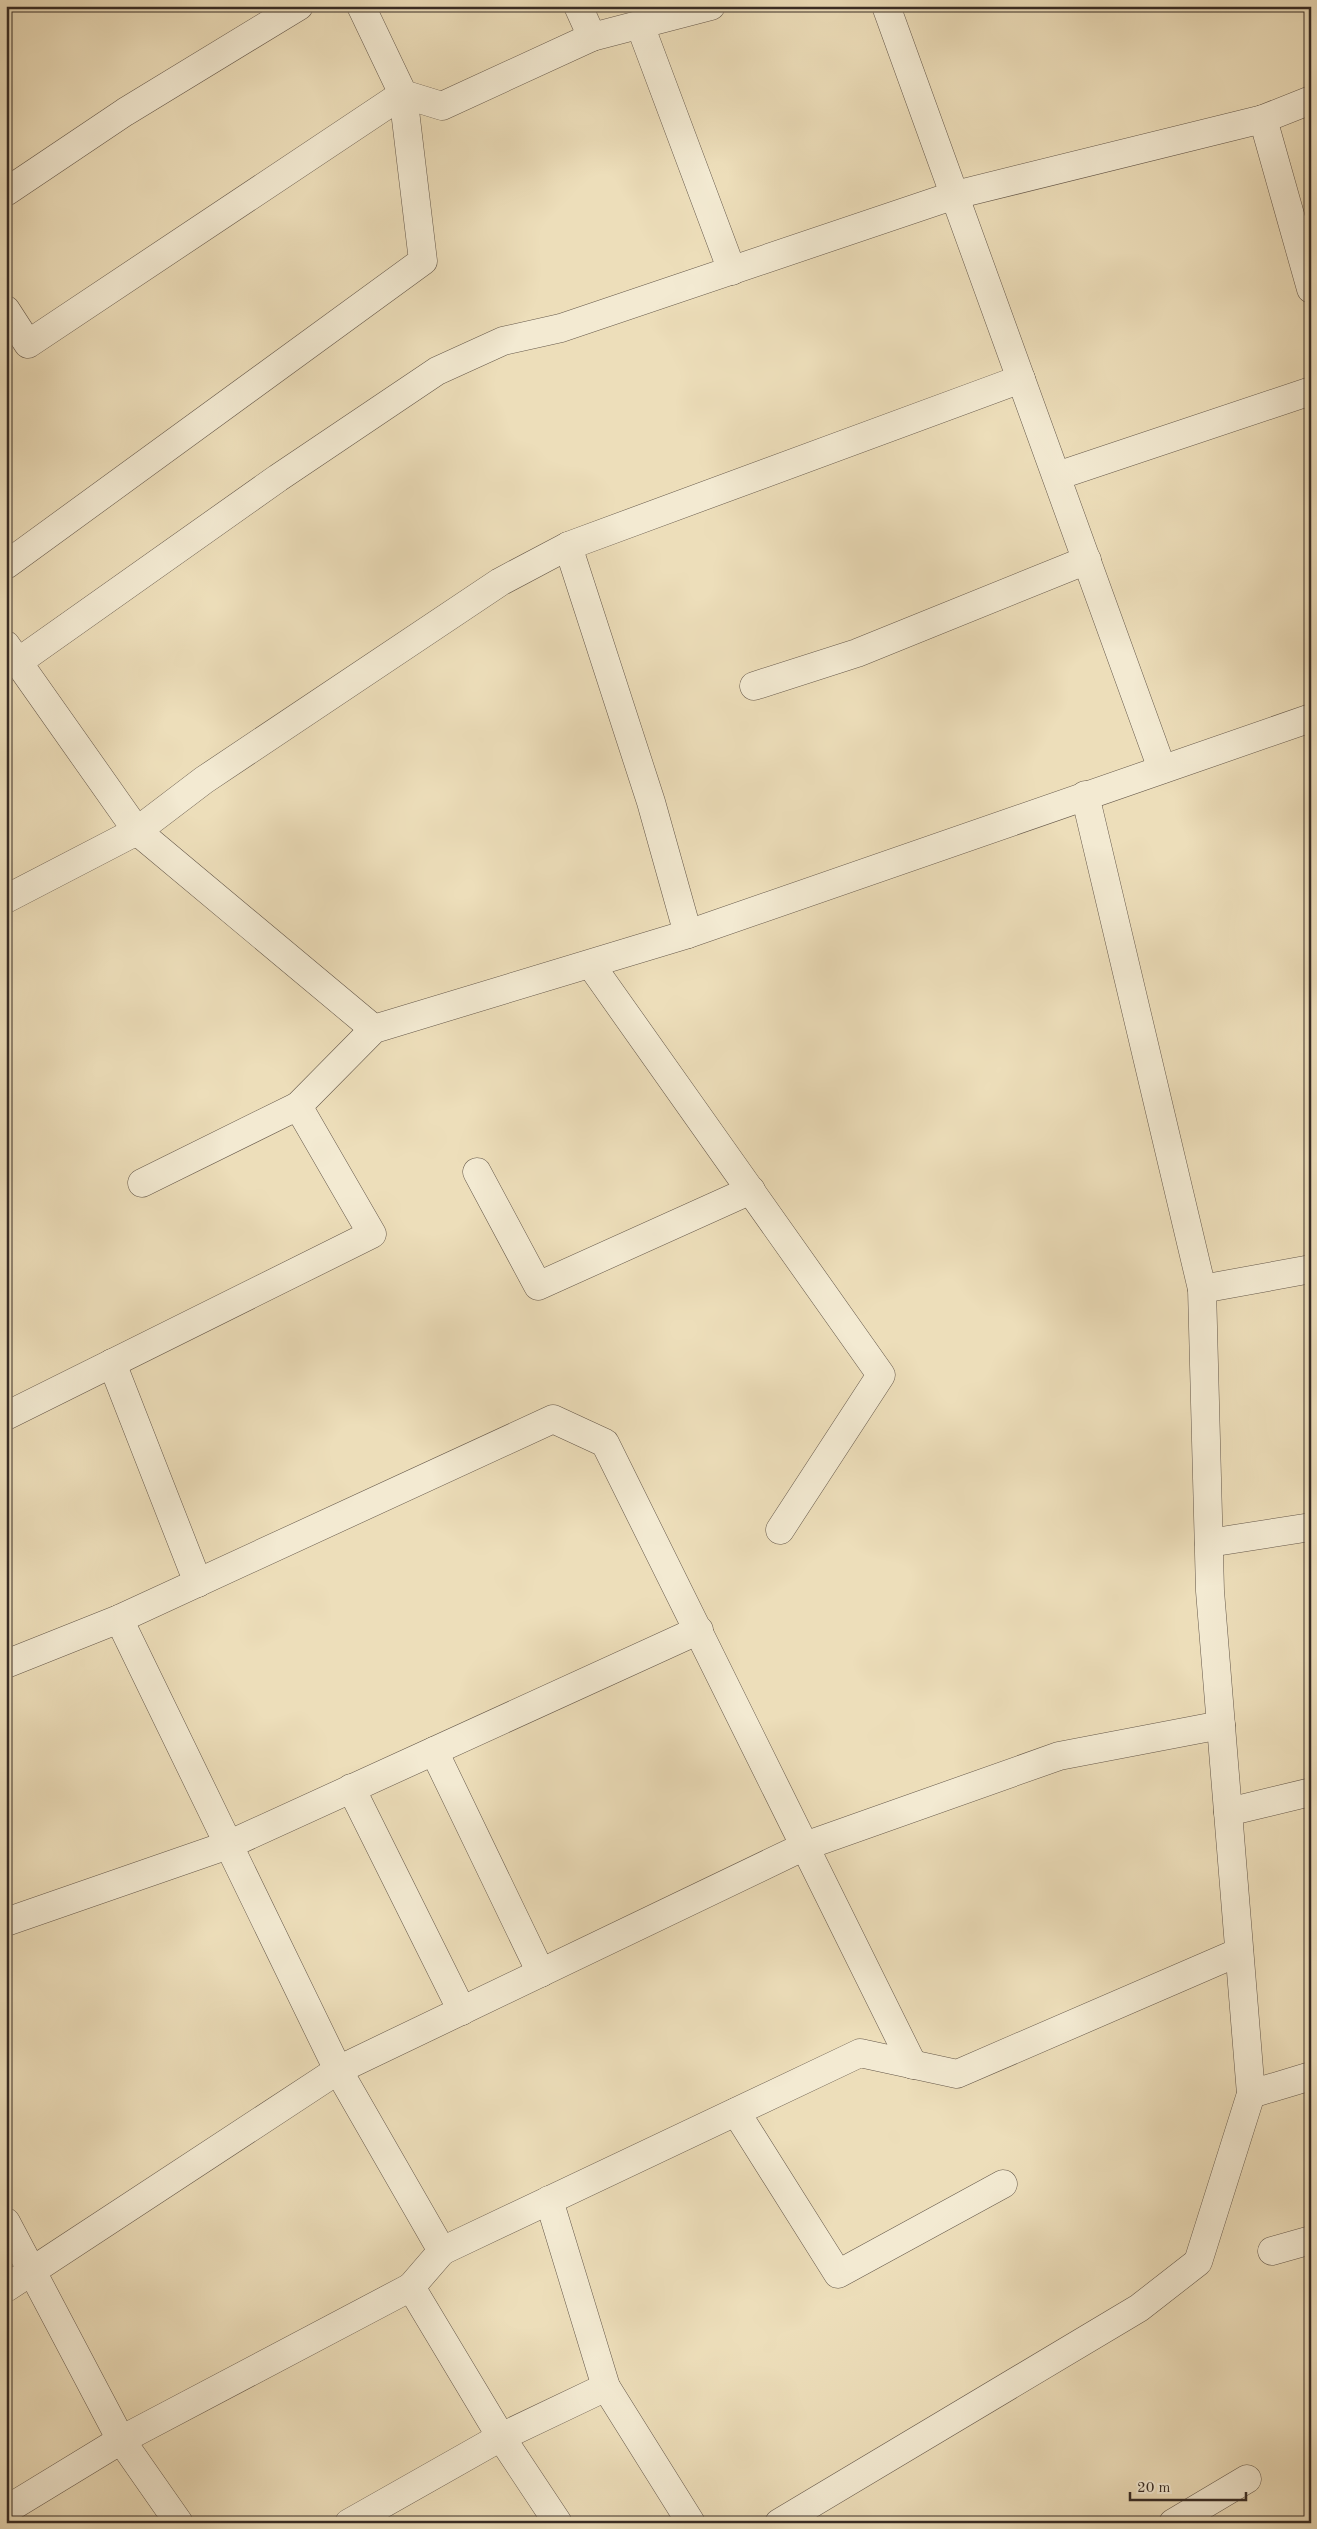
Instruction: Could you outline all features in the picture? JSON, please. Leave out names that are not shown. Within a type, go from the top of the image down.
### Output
[{"type":"street","points":[[6,192],[125,112],[299,6]]},
{"type":"street","points":[[6,565],[423,261],[403,94],[361,6]]},
{"type":"street","points":[[578,6],[592,37]]},
{"type":"street","points":[[403,94],[442,106],[592,37],[711,6]]},
{"type":"street","points":[[886,6],[1162,769]]},
{"type":"street","points":[[640,25],[732,271]]},
{"type":"street","points":[[6,310],[28,344],[403,94]]},
{"type":"street","points":[[374,1029],[137,831],[12,654],[437,371],[503,341],[561,328],[955,195],[1263,119],[1311,100]]},
{"type":"street","points":[[1263,119],[1311,288]]},
{"type":"street","points":[[6,899],[137,831],[204,780],[500,582],[568,546],[1021,379]]},
{"type":"street","points":[[1057,476],[1311,391]]},
{"type":"street","points":[[568,546],[651,802],[688,934]]},
{"type":"street","points":[[754,686],[857,653],[1087,560]]},
{"type":"street","points":[[142,1183],[298,1106],[374,1029],[591,965],[688,934],[1311,718]]},
{"type":"street","points":[[779,2523],[1139,2308],[1198,2262],[1251,2094],[1210,1591],[1202,1289],[1085,796]]},
{"type":"street","points":[[591,965],[881,1375],[780,1530]]},
{"type":"street","points":[[6,1416],[372,1234],[298,1106]]},
{"type":"street","points":[[477,1172],[538,1286],[751,1190]]},
{"type":"street","points":[[1202,1289],[1311,1269]]},
{"type":"street","points":[[112,1364],[198,1583]]},
{"type":"street","points":[[6,1664],[119,1620],[553,1419],[605,1442],[914,2065]]},
{"type":"street","points":[[1209,1543],[1311,1526]]},
{"type":"street","points":[[119,1620],[338,2070],[442,2251]]},
{"type":"street","points":[[6,1922],[228,1845],[698,1630]]},
{"type":"street","points":[[6,2288],[338,2070],[805,1846],[1058,1756],[1221,1724]]},
{"type":"street","points":[[434,1751],[541,1972]]},
{"type":"street","points":[[351,1788],[462,2011]]},
{"type":"street","points":[[1228,1812],[1311,1792]]},
{"type":"street","points":[[860,2053],[957,2074],[1239,1952]]},
{"type":"street","points":[[6,2510],[121,2440],[411,2287],[442,2251],[860,2053],[889,2016]]},
{"type":"street","points":[[1251,2094],[1311,2076]]},
{"type":"street","points":[[736,2112],[838,2274],[1003,2184]]},
{"type":"street","points":[[549,2200],[606,2387],[691,2523]]},
{"type":"street","points":[[6,2222],[34,2271],[121,2440],[179,2523]]},
{"type":"street","points":[[1272,2251],[1311,2240]]},
{"type":"street","points":[[411,2287],[501,2437],[558,2523]]},
{"type":"street","points":[[349,2523],[501,2437],[606,2387]]},
{"type":"street","points":[[1173,2523],[1247,2479]]}]
